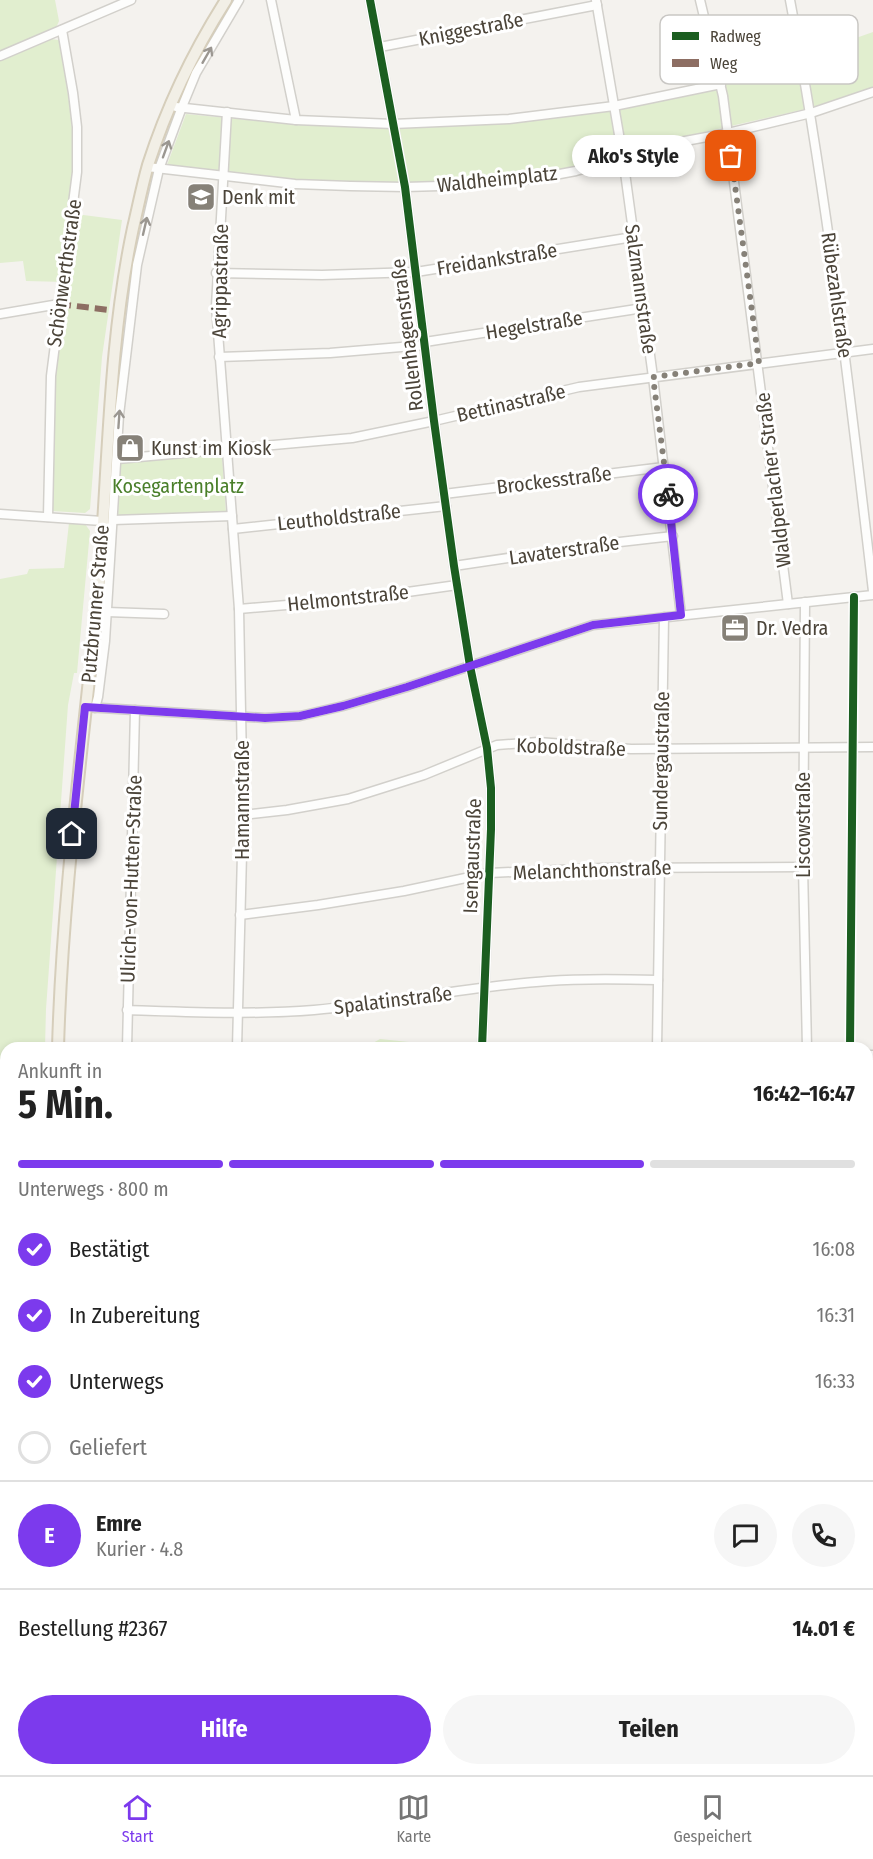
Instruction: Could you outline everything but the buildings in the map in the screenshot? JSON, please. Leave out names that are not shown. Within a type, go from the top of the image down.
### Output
[{"type":"main road","name":"Putzbrunner Straße","points":[[58,1042],[66,902],[90,707],[96,612],[107,520],[109,410],[118,313],[129,250],[186,69],[226,0]]},
{"type":"street","points":[[0,56],[131,0]]},
{"type":"street","name":"Putzbrunner Straße","points":[[176,106],[233,5],[239,0]]},
{"type":"street","points":[[271,0],[296,120]]},
{"type":"street","name":"Rollenhagenstraße","points":[[370,0],[405,187],[434,421],[470,666]]},
{"type":"street","name":"Waldperlacher Straße","points":[[700,0],[704,15]]},
{"type":"street","name":"Rübezahlstraße","points":[[790,0],[793,15]]},
{"type":"street","name":"Kniggestraße","points":[[380,46],[596,3]]},
{"type":"street","name":"Salzmannstraße","points":[[596,3],[623,158],[653,377],[681,615]]},
{"type":"street","name":"Schönwerthstraße","points":[[48,517],[51,376],[75,193],[78,148],[73,93],[62,30]]},
{"type":"street","points":[[176,106],[296,120],[393,124],[508,119],[614,106],[721,84]]},
{"type":"street","name":"Waldperlacher Straße","points":[[721,84],[759,363],[788,604]]},
{"type":"street","name":"Rübezahlstraße","points":[[806,84],[846,353],[873,593]]},
{"type":"street","name":"Waldheimplatz","points":[[153,168],[294,184],[405,187],[474,185],[532,179],[576,171],[680,142],[811,113],[873,92]]},
{"type":"street","name":"Agrippastraße","points":[[227,112],[216,273],[219,357],[227,450]]},
{"type":"street","name":"Putzbrunner Straße","points":[[90,707],[98,697],[103,664],[107,612],[107,520],[117,459],[123,371],[153,168]]},
{"type":"street","name":"Freidankstraße","points":[[216,273],[322,275],[416,272],[633,237]]},
{"type":"street","points":[[0,314],[59,304]]},
{"type":"street","name":"Hegelstraße","points":[[219,357],[330,353],[425,343],[643,308]]},
{"type":"street","name":"Bettinastraße","points":[[227,450],[352,438],[579,387],[873,349]]},
{"type":"street","points":[[0,514],[107,520],[232,516],[227,450],[117,459]]},
{"type":"street","name":"Brockesstraße","points":[[444,494],[664,467]]},
{"type":"street","name":"Leutholdstraße","points":[[233,529],[446,506]]},
{"type":"street","name":"Hamannstraße","points":[[232,516],[239,609],[243,815],[237,1042]]},
{"type":"street","name":"Lavaterstraße","points":[[454,566],[673,536]]},
{"type":"street","name":"Helmontstraße","points":[[239,609],[358,599],[457,585]]},
{"type":"street","points":[[90,707],[265,718],[300,716],[354,703],[593,625],[873,593]]},
{"type":"street","name":"Liscowstraße","points":[[805,602],[803,963],[807,1042]]},
{"type":"street","points":[[107,612],[165,614]]},
{"type":"street","name":"Sundergaustraße","points":[[657,1042],[664,617]]},
{"type":"street","name":"Isengaustraße","points":[[470,666],[487,748],[491,788],[482,1042]]},
{"type":"street","name":"Ulrich-von-Hutten-Straße","points":[[127,1042],[135,710]]},
{"type":"street","name":"Koboldstraße","points":[[243,815],[348,799],[424,774],[497,745],[538,742],[631,749],[873,747]]},
{"type":"street","name":"Melanchthonstraße","points":[[240,915],[318,905],[489,873],[660,867],[803,867]]},
{"type":"street","name":"Spalatinstraße","points":[[128,1010],[237,1013],[356,1006],[550,981],[658,980]]},
{"type":"green space","points":[[0,0],[55,0],[59,21],[51,39],[59,40],[73,138],[68,213],[122,220],[102,357],[90,509],[85,513],[52,511],[54,377],[66,282],[26,281],[23,261],[0,263]]},
{"type":"green space","points":[[873,32],[873,87],[810,108],[678,138],[575,167],[472,181],[410,183],[296,180],[167,165],[186,114],[289,124],[385,128],[508,123],[624,108],[724,88],[723,84],[858,84],[858,37]]},
{"type":"green space","name":"Kosegartenplatz","points":[[222,455],[226,512],[118,516],[120,463]]},
{"type":"green space","points":[[69,523],[85,524],[90,531],[77,673],[74,673],[68,705],[45,1042],[0,1042],[0,579],[27,574],[29,569],[64,568]]},
{"type":"green space","points":[[380,1039],[409,1042],[375,1042]]},
{"type":"marked path","points":[[59,304],[109,310]]},
{"type":"cycle path","points":[[370,0],[405,187],[454,566],[470,666],[487,748],[491,788],[491,829],[482,1042]]},
{"type":"cycle path","points":[[850,1042],[854,597]]},
{"type":"way so far","points":[[668,494],[653,377],[759,363],[731,156]]},
{"type":"place","name":"Ako's Style","points":[[731,156]]},
{"type":"place","name":"Denk mit","points":[[201,197]]},
{"type":"place","name":"Kunst im Kiosk","points":[[130,448]]},
{"type":"place","name":"Dr. Vedra","points":[[735,628]]},
{"type":"route","points":[[72,834],[85,707],[265,718],[300,716],[407,687],[593,625],[681,615],[668,494]]}]
